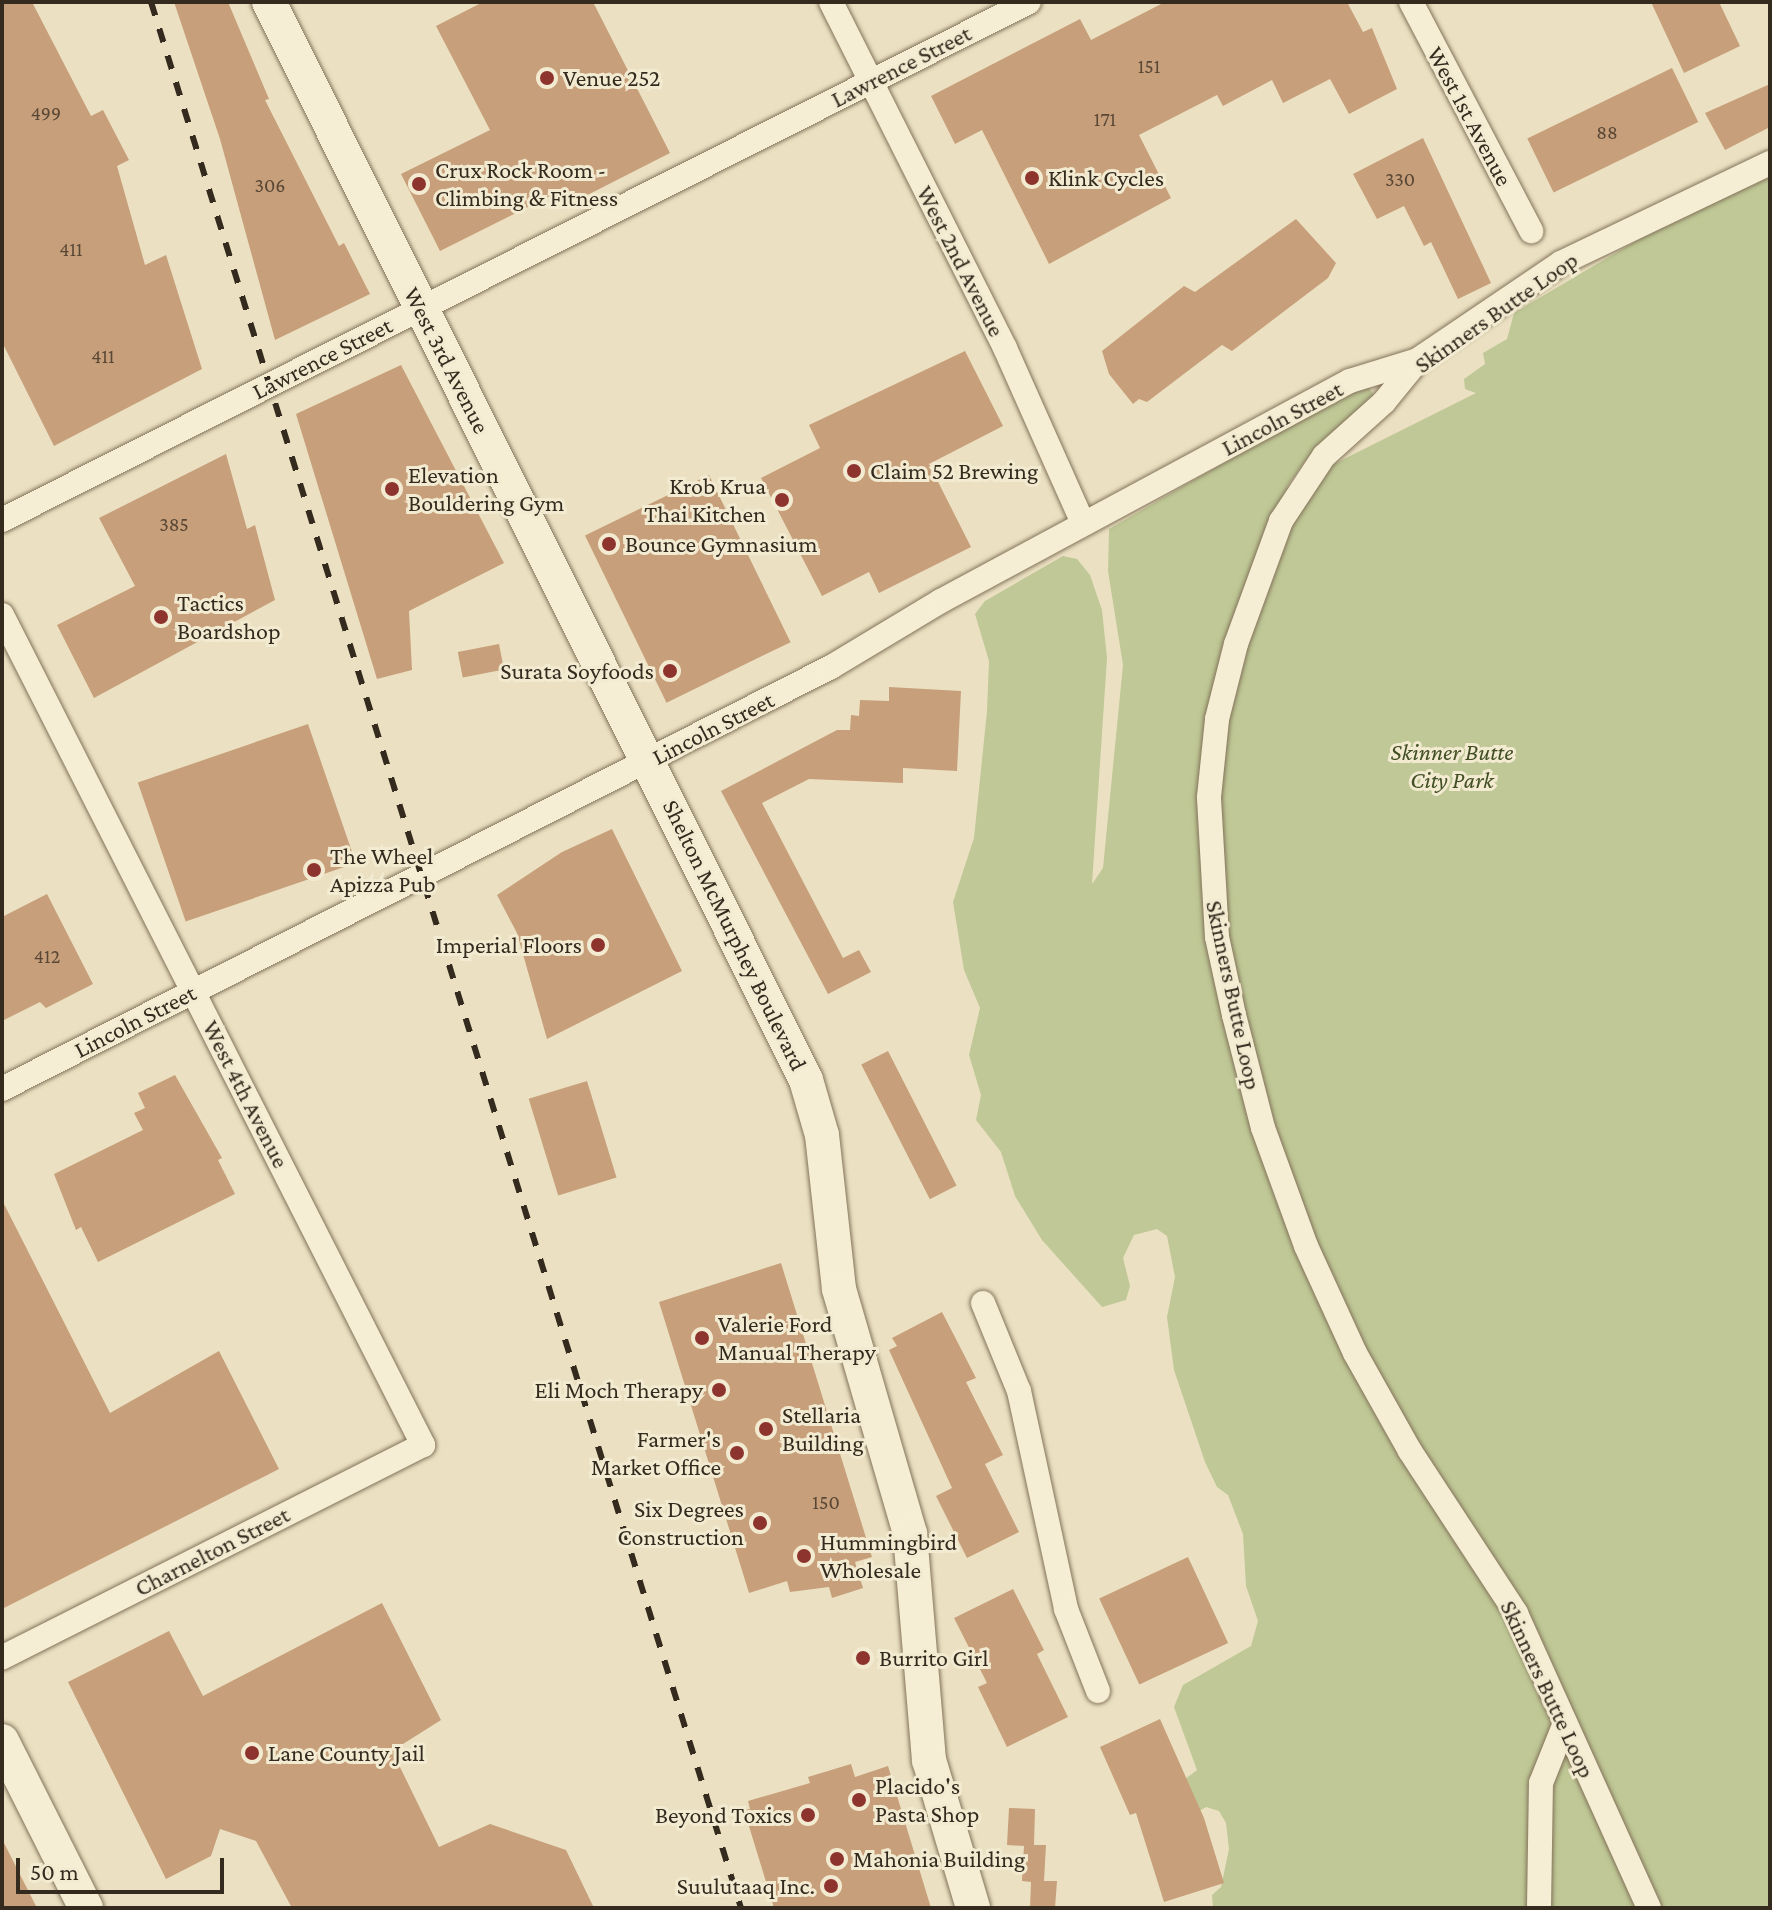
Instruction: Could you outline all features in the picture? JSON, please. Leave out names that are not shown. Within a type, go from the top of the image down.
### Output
[{"type":"street","name":"West 3rd Avenue","points":[[269,2],[420,309],[649,761]]},
{"type":"street","name":"West 2nd Avenue","points":[[831,2],[1005,348],[1083,523]]},
{"type":"street","name":"Lawrence Street","points":[[2,520],[1029,2]]},
{"type":"street","name":"West 1st Avenue","points":[[1411,2],[1531,231]]},
{"type":"street","name":"Skinners Butte Loop","points":[[1649,1908],[1516,1613],[1410,1451],[1355,1353],[1306,1246],[1263,1128],[1216,924],[1209,797],[1217,719],[1258,579],[1281,521],[1311,472],[1384,402],[1419,359],[1561,263],[1770,163]]},
{"type":"street","name":"Lincoln Street","points":[[2,1089],[831,667],[1083,523],[1350,381],[1419,359]]},
{"type":"street","name":"West 4th Avenue","points":[[2,615],[423,1445]]},
{"type":"street","name":"Shelton McMurphey Boulevard","points":[[649,761],[775,1009],[818,1120],[839,1289],[915,1566],[919,1676],[929,1760],[973,1908]]},
{"type":"street","points":[[983,1303],[1019,1391],[1037,1456],[1066,1609],[1098,1691]]},
{"type":"street","name":"Charnelton Street","points":[[2,1658],[423,1445]]},
{"type":"street","points":[[1539,1908],[1541,1783],[1565,1723]]},
{"type":"street","points":[[2,1741],[86,1908]]},
{"type":"green space","name":"Skinner Butte City Park","points":[[1770,177],[1770,1908],[1213,1908],[1212,1895],[1221,1887],[1229,1849],[1226,1823],[1219,1811],[1206,1807],[1184,1820],[1168,1792],[1197,1770],[1174,1707],[1183,1685],[1251,1646],[1258,1621],[1246,1586],[1243,1534],[1228,1495],[1217,1487],[1205,1462],[1174,1370],[1167,1317],[1175,1277],[1167,1236],[1157,1229],[1134,1235],[1123,1258],[1130,1286],[1126,1300],[1102,1307],[1042,1240],[1015,1196],[1001,1152],[976,1120],[981,1095],[969,1055],[980,1008],[964,970],[953,902],[974,838],[987,711],[989,661],[975,614],[985,601],[1063,556],[1077,559],[1090,575],[1102,610],[1107,658],[1092,884],[1103,868],[1123,665],[1108,571],[1109,529],[1326,404],[1368,386],[1376,399],[1306,460],[1286,488],[1476,393],[1465,389],[1464,379],[1485,364],[1483,353],[1507,339],[1514,313],[1658,228]]},
{"type":"building","points":[[2,2],[32,2],[91,116],[103,110],[129,160],[117,166],[145,265],[166,255],[202,369],[54,446],[2,342]]},
{"type":"building","points":[[174,2],[228,2],[269,99],[265,100],[339,246],[344,243],[370,294],[275,340],[220,139]]},
{"type":"building","name":"Venue 252","points":[[483,2],[593,2],[670,153],[560,209],[552,195],[440,251],[401,174],[490,130],[436,26]]},
{"type":"building","points":[[1165,2],[1347,2],[1363,32],[1372,28],[1397,89],[1349,114],[1330,79],[1283,103],[1272,80],[1223,106],[1217,95],[1139,135],[1171,198],[1049,264],[982,130],[955,144],[931,96],[1080,19],[1091,40]]},
{"type":"building","points":[[1651,2],[1719,2],[1740,46],[1684,73]]},
{"type":"building","points":[[1672,68],[1698,122],[1554,193],[1527,139]]},
{"type":"building","points":[[1770,84],[1770,127],[1725,150],[1705,113]]},
{"type":"building","points":[[1423,138],[1491,283],[1458,299],[1431,242],[1424,246],[1404,206],[1377,219],[1353,174]]},
{"type":"building","points":[[1296,219],[1336,263],[1328,278],[1232,351],[1222,345],[1147,402],[1139,399],[1133,404],[1109,374],[1102,351],[1184,286],[1195,292]]},
{"type":"building","name":"Claim 52 Brewing","points":[[965,351],[1003,426],[929,464],[971,547],[879,593],[869,572],[822,596],[761,478],[820,448],[809,425]]},
{"type":"building","name":"Elevation Bouldering Gym","points":[[401,365],[504,563],[409,611],[412,670],[377,679],[296,414]]},
{"type":"building","name":"Tactics Boardshop","points":[[226,454],[247,529],[255,525],[275,600],[94,698],[57,625],[135,586],[99,518]]},
{"type":"building","points":[[709,475],[791,642],[667,703],[585,535]]},
{"type":"building","points":[[499,644],[504,670],[463,678],[458,652]]},
{"type":"building","points":[[889,687],[961,691],[957,771],[903,768],[903,783],[809,779],[762,803],[843,958],[859,950],[871,972],[828,994],[721,791],[837,730],[850,730],[851,715],[859,716],[860,700],[889,701]]},
{"type":"building","points":[[308,724],[356,863],[186,922],[138,783]]},
{"type":"building","points":[[612,829],[682,971],[547,1039],[517,933],[497,895],[562,852]]},
{"type":"building","points":[[47,894],[93,984],[46,1008],[40,1002],[2,1021],[2,917]]},
{"type":"building","points":[[888,1051],[957,1186],[930,1199],[861,1065]]},
{"type":"building","points":[[175,1075],[222,1158],[218,1160],[235,1194],[98,1262],[81,1227],[76,1230],[54,1174],[143,1130],[134,1113],[145,1108],[138,1093]]},
{"type":"building","points":[[587,1081],[617,1178],[558,1195],[529,1099]]},
{"type":"building","points":[[2,1200],[110,1413],[219,1351],[279,1469],[2,1609]]},
{"type":"building","name":"Stellaria Building","points":[[781,1263],[872,1557],[855,1562],[863,1588],[832,1598],[829,1587],[790,1592],[787,1581],[749,1593],[659,1302]]},
{"type":"building","points":[[942,1312],[976,1378],[966,1382],[1003,1455],[985,1464],[1019,1532],[967,1558],[936,1496],[952,1488],[889,1350],[897,1346],[892,1338]]},
{"type":"building","points":[[1188,1557],[1228,1643],[1139,1685],[1099,1598]]},
{"type":"building","points":[[1013,1589],[1044,1650],[1037,1654],[1068,1717],[1007,1747],[978,1687],[987,1683],[954,1618]]},
{"type":"building","name":"Lane County Jail","points":[[382,1603],[441,1720],[403,1744],[398,1763],[439,1847],[490,1824],[566,1850],[594,1908],[292,1908],[256,1841],[220,1829],[211,1856],[166,1879],[68,1682],[169,1631],[203,1696]]},
{"type":"building","points":[[1160,1719],[1204,1818],[1224,1883],[1164,1902],[1136,1813],[1130,1815],[1100,1747]]},
{"type":"building","name":"Mahonia Building","points":[[851,1764],[855,1777],[888,1766],[931,1908],[774,1908],[744,1810],[750,1809],[748,1801],[810,1783],[808,1777]]},
{"type":"building","points":[[1009,1808],[1035,1809],[1034,1845],[1046,1845],[1044,1881],[1057,1881],[1055,1908],[1030,1908],[1031,1882],[1022,1881],[1024,1846],[1007,1845]]},
{"type":"building","points":[[2,1839],[37,1908],[2,1908]]},
{"type":"railway","points":[[151,2],[741,1908]]},
{"type":"place","name":"Venue 252","points":[[547,78]]},
{"type":"place","name":"Klink Cycles","points":[[1032,178]]},
{"type":"place","name":"Crux Rock Room - Climbing & Fitness","points":[[419,184]]},
{"type":"place","name":"Claim 52 Brewing","points":[[854,471]]},
{"type":"place","name":"Elevation Bouldering Gym","points":[[392,489]]},
{"type":"place","name":"Krob Krua Thai Kitchen","points":[[782,500]]},
{"type":"place","name":"Bounce Gymnasium","points":[[609,544]]},
{"type":"place","name":"Tactics Boardshop","points":[[161,617]]},
{"type":"place","name":"Surata Soyfoods","points":[[670,671]]},
{"type":"place","name":"The Wheel Apizza Pub","points":[[314,870]]},
{"type":"place","name":"Imperial Floors","points":[[598,945]]},
{"type":"place","name":"Valerie Ford Manual Therapy","points":[[702,1338]]},
{"type":"place","name":"Eli Moch Therapy","points":[[719,1390]]},
{"type":"place","name":"Stellaria Building","points":[[766,1429]]},
{"type":"place","name":"Farmer's Market Office","points":[[737,1453]]},
{"type":"place","name":"Six Degrees Construction","points":[[760,1523]]},
{"type":"place","name":"Hummingbird Wholesale","points":[[804,1556]]},
{"type":"place","name":"Burrito Girl","points":[[863,1658]]},
{"type":"place","name":"Lane County Jail","points":[[252,1753]]},
{"type":"place","name":"Placido's Pasta Shop","points":[[859,1800]]},
{"type":"place","name":"Beyond Toxics","points":[[808,1815]]},
{"type":"place","name":"Mahonia Building","points":[[837,1859]]},
{"type":"place","name":"Suulutaaq Inc.","points":[[831,1886]]}]
